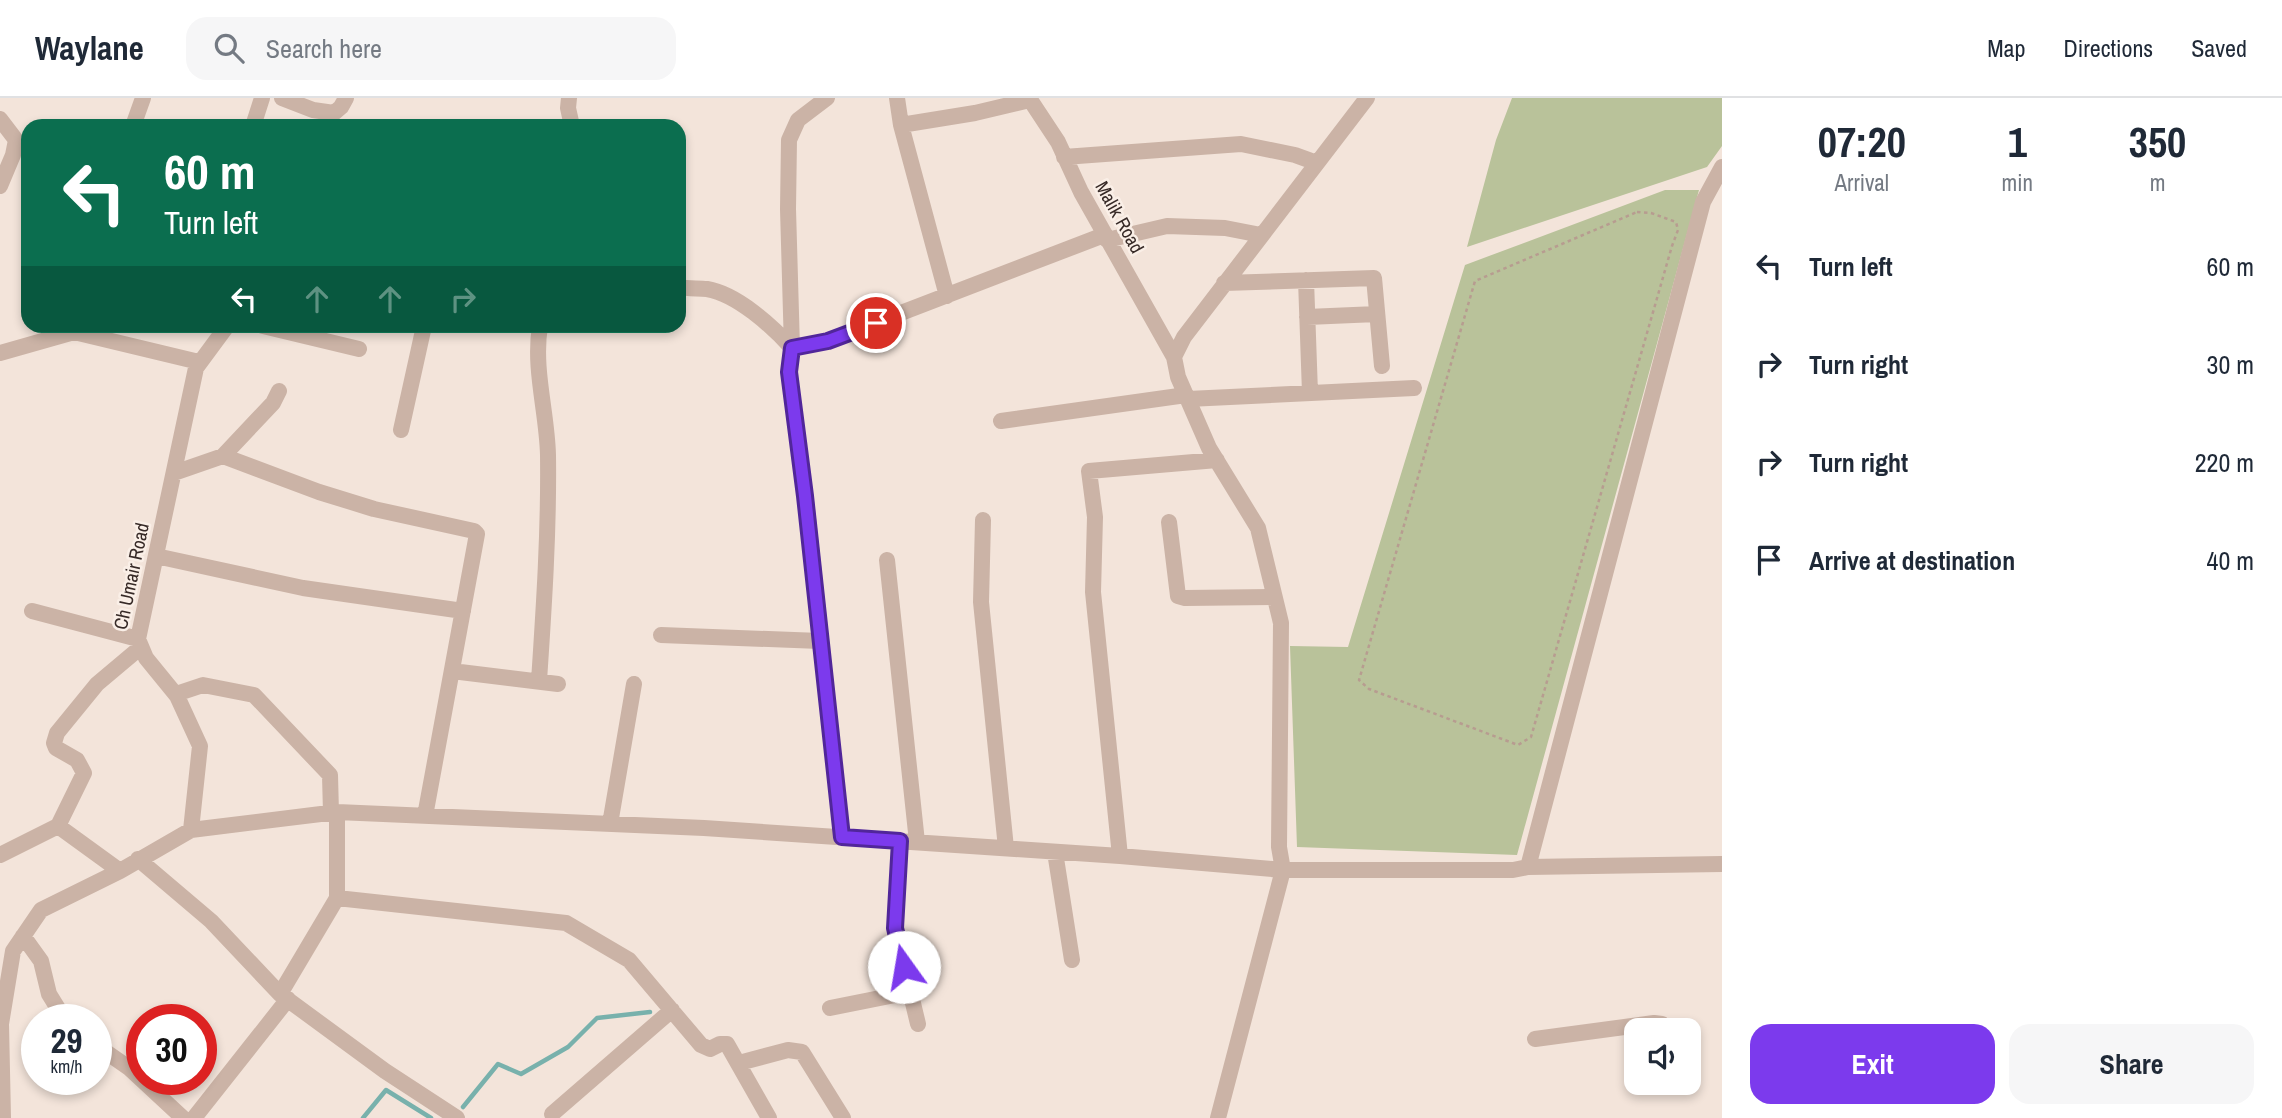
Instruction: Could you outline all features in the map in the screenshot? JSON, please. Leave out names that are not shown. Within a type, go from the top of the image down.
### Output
[{"type":"street","points":[[136,119],[144,98]]},
{"type":"street","points":[[255,119],[262,98]]},
{"type":"street","points":[[282,98],[332,119],[345,98]]},
{"type":"street","points":[[569,98],[569,119]]},
{"type":"street","points":[[897,98],[901,125],[947,296]]},
{"type":"street","points":[[1174,357],[1184,337],[1224,283],[1367,98]]},
{"type":"street","points":[[825,99],[798,120],[789,140],[792,348],[789,372],[842,837]]},
{"type":"street","points":[[901,125],[975,113],[1030,99]]},
{"type":"street","name":"Malik Road","points":[[1030,99],[1058,142],[1106,238],[1174,357],[1178,377],[1209,448],[1258,528],[1281,623],[1279,847],[1283,870]]},
{"type":"street","points":[[0,119],[16,140],[0,186]]},
{"type":"street","points":[[1064,157],[1241,144],[1295,155],[1317,163]]},
{"type":"street","points":[[1528,867],[1703,202],[1722,167]]},
{"type":"street","points":[[792,348],[828,341],[1106,238],[1167,226],[1225,228],[1261,235]]},
{"type":"street","points":[[1224,283],[1374,278],[1382,366]]},
{"type":"street","points":[[1306,280],[1310,393]]},
{"type":"street","points":[[686,288],[707,289],[729,296],[779,334],[792,348]]},
{"type":"street","points":[[1307,317],[1377,314]]},
{"type":"street","points":[[0,353],[64,333]]},
{"type":"street","points":[[92,333],[199,362]]},
{"type":"street","name":"Ch Umair Road","points":[[191,830],[200,746],[176,694],[146,658],[139,643],[196,368],[222,333]]},
{"type":"street","points":[[292,333],[359,349]]},
{"type":"street","points":[[401,430],[422,333]]},
{"type":"street","points":[[539,333],[540,388],[548,451],[547,565],[539,681]]},
{"type":"street","points":[[1001,421],[1187,397],[1414,388]]},
{"type":"street","points":[[174,473],[223,456],[273,403],[279,391]]},
{"type":"street","points":[[223,456],[319,492],[374,509],[474,531],[477,534],[425,816]]},
{"type":"street","points":[[1121,856],[1093,592],[1095,516],[1089,471],[1217,460]]},
{"type":"street","points":[[983,520],[981,602],[1006,848]]},
{"type":"street","points":[[1169,522],[1178,596],[1275,597]]},
{"type":"street","points":[[156,556],[303,588],[463,611]]},
{"type":"street","points":[[887,560],[917,842]]},
{"type":"street","points":[[0,855],[58,827],[84,773],[77,760],[56,748],[54,743],[57,733],[97,684],[139,643],[32,611]]},
{"type":"street","points":[[661,635],[820,641]]},
{"type":"street","points":[[452,671],[558,684]]},
{"type":"street","points":[[610,824],[634,684]]},
{"type":"street","points":[[176,694],[204,685],[254,695],[330,775],[334,812],[337,898],[284,996],[194,1118]]},
{"type":"street","points":[[3,1118],[1,1024],[13,951],[41,910],[120,871],[191,830],[334,812],[842,837],[1283,870],[1513,870],[1528,867],[1722,864]]},
{"type":"street","points":[[58,827],[120,871]]},
{"type":"street","points":[[900,841],[895,928],[918,1024]]},
{"type":"street","points":[[1055,852],[1072,960]]},
{"type":"street","points":[[138,859],[211,920],[284,996],[385,1071],[457,1118]]},
{"type":"street","points":[[1218,1118],[1283,870]]},
{"type":"street","points":[[337,898],[566,923],[629,960],[701,1045],[709,1049],[727,1044],[769,1118]]},
{"type":"street","points":[[23,936],[41,961],[50,994],[56,1004]]},
{"type":"street","points":[[830,1008],[910,992]]},
{"type":"street","points":[[552,1114],[671,1010]]},
{"type":"street","points":[[1535,1039],[1624,1027]]},
{"type":"street","points":[[739,1063],[788,1051],[802,1052],[843,1118]]},
{"type":"street","points":[[112,1056],[129,1068],[183,1118]]},
{"type":"path","points":[[1636,212],[1651,213],[1676,222],[1678,230],[1531,737],[1518,745],[1369,688],[1359,680],[1475,281],[1636,212]]},
{"type":"green space","points":[[1512,98],[1722,98],[1722,146],[1707,167],[1467,247],[1496,140]]},
{"type":"green space","points":[[1665,190],[1699,190],[1517,855],[1297,847],[1290,646],[1348,647],[1465,265]]},
{"type":"waterway","points":[[463,1107],[498,1064],[521,1074],[568,1047],[597,1018],[650,1012]]},
{"type":"waterway","points":[[363,1118],[386,1090],[431,1118]]},
{"type":"route","points":[[876,323],[828,341],[792,348],[789,372],[842,837],[900,841],[895,928],[904,967]]}]
